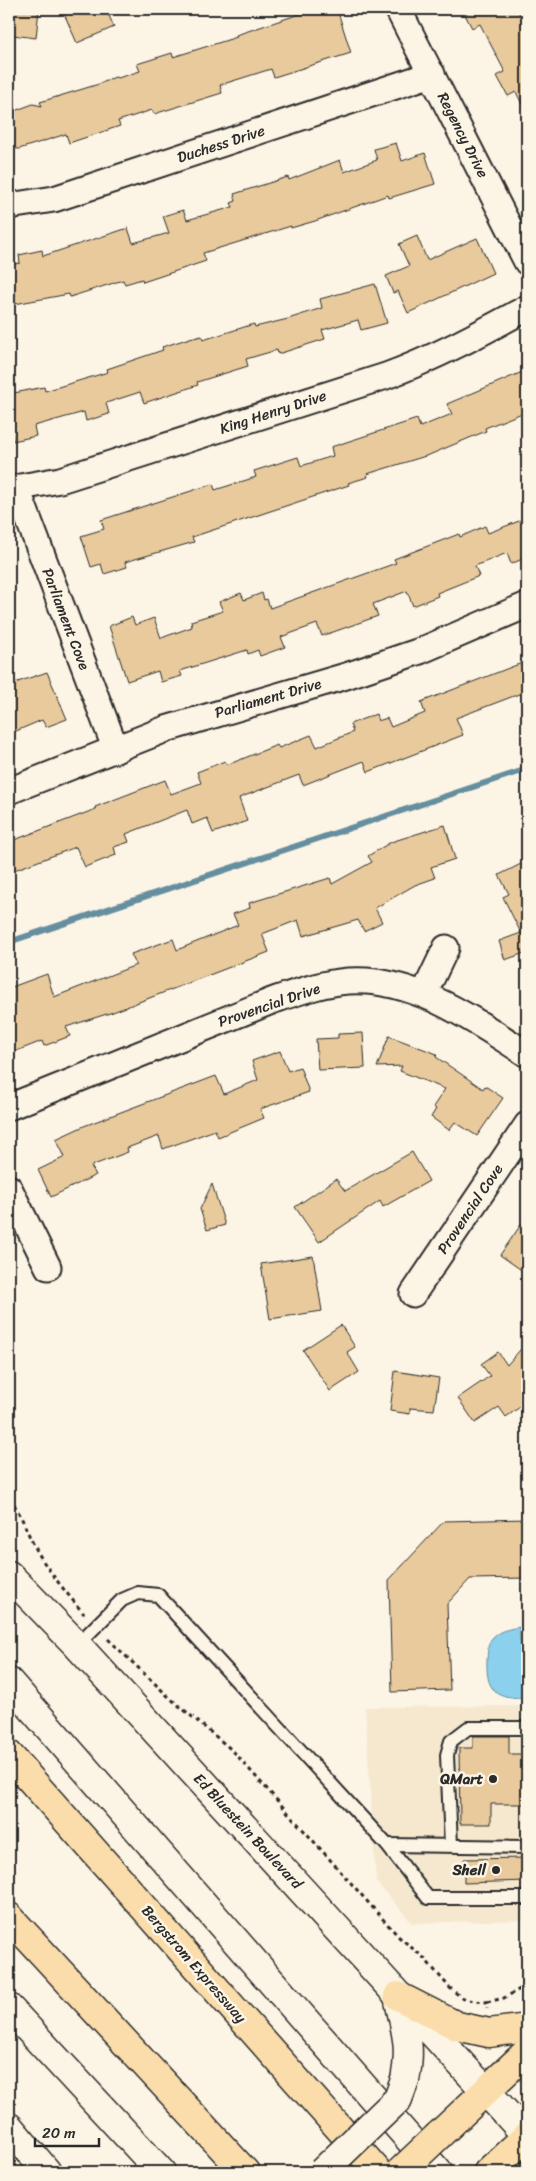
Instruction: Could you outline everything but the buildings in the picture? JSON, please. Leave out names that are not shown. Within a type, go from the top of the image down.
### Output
[{"type":"main road","name":"Ed Bluestein Boulevard","points":[[9,1575],[86,1636],[398,1996],[527,2136]]},
{"type":"main road","points":[[9,1682],[438,2172]]},
{"type":"main road","name":"Bergstrom Expressway","points":[[9,1755],[378,2172]]},
{"type":"main road","points":[[9,1918],[245,2172]]},
{"type":"main road","points":[[398,1996],[456,2026],[489,2034],[527,2028]]},
{"type":"main road","points":[[322,2172],[398,2099],[410,2058],[398,1996]]},
{"type":"main road","points":[[9,2008],[161,2172]]},
{"type":"main road","points":[[400,2172],[527,2052]]},
{"type":"main road","points":[[9,2127],[47,2172]]},
{"type":"main road","points":[[488,2172],[527,2136]]},
{"type":"street","name":"Regency Drive","points":[[398,9],[527,262]]},
{"type":"street","name":"Duchess Drive","points":[[9,206],[54,199],[432,74]]},
{"type":"street","name":"King Henry Drive","points":[[13,489],[60,480],[386,376],[443,352],[527,308]]},
{"type":"street","name":"Parliament Cove","points":[[13,489],[116,750]]},
{"type":"street","name":"Parliament Drive","points":[[9,791],[166,729],[346,676],[420,651],[527,605]]},
{"type":"street","points":[[424,994],[446,948]]},
{"type":"street","name":"Provencial Drive","points":[[9,1107],[274,1000],[310,988],[349,981],[382,983],[424,994],[487,1028],[527,1054]]},
{"type":"street","name":"Provencial Cove","points":[[413,1294],[527,1124]]},
{"type":"street","points":[[9,1188],[48,1267]]},
{"type":"lane","points":[[86,1636],[122,1600],[138,1592],[158,1595],[387,1845],[428,1898],[527,1898]]},
{"type":"lane","points":[[451,1846],[447,1755],[451,1741],[468,1728],[527,1728]]},
{"type":"lane","points":[[387,1845],[527,1847]]},
{"type":"path","points":[[9,1498],[16,1506],[35,1549],[55,1579],[86,1636],[171,1699],[232,1752],[400,1937],[424,1958],[450,1988],[460,1997],[486,2002],[504,1998],[527,1985]]},
{"type":"path","points":[[486,2002],[487,2016]]},
{"type":"shaded area","points":[[527,1706],[527,1920],[412,1923],[376,1882],[365,1707]]},
{"type":"water","points":[[519,1627],[521,1649],[527,1649],[527,1675],[523,1675],[521,1698],[497,1693],[490,1683],[487,1669],[488,1647],[491,1639],[502,1631]]},
{"type":"waterway","points":[[9,942],[527,769]]},
{"type":"place","name":"QMart","points":[[493,1779]]},
{"type":"place","name":"Shell","points":[[496,1870]]}]
